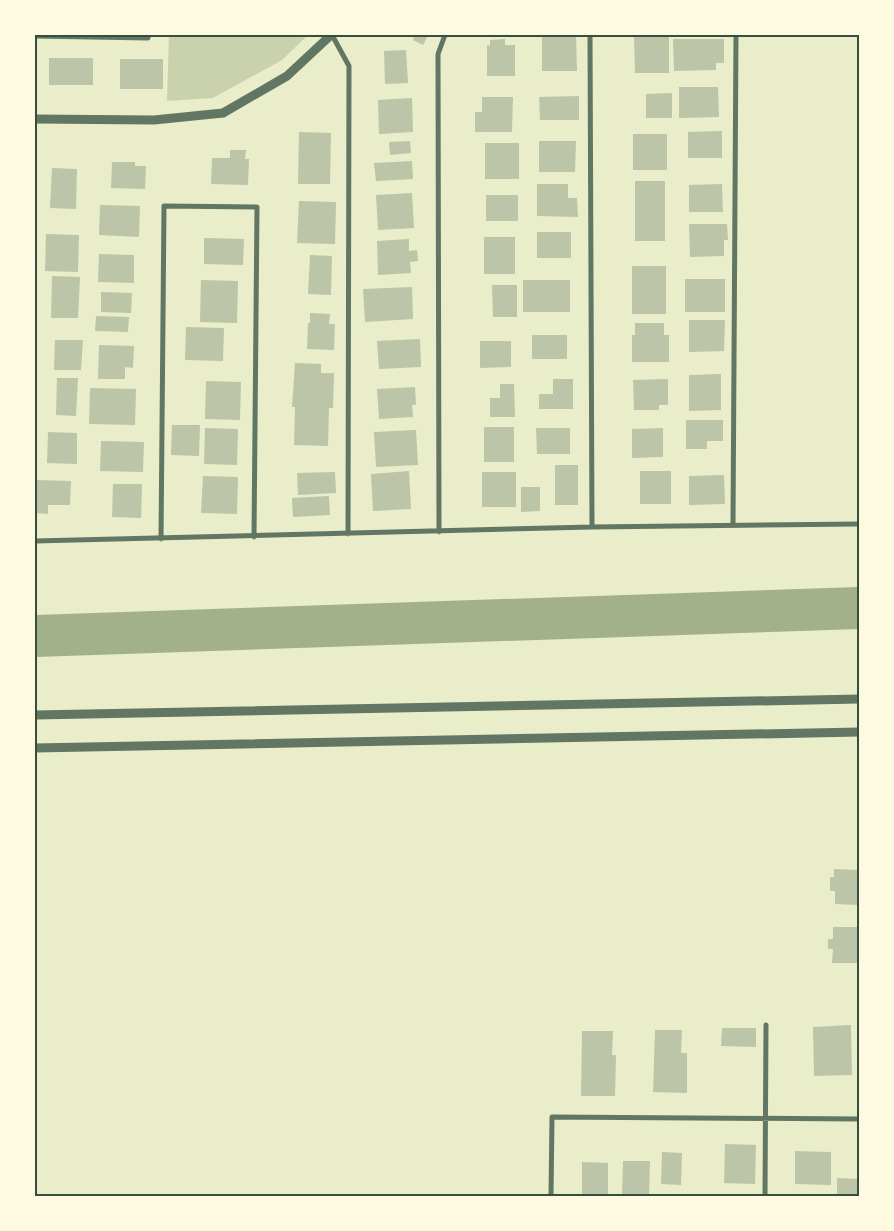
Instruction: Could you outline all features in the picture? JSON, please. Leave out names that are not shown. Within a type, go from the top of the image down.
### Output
[{"type":"street","points":[[35,36],[148,38],[148,35]]},
{"type":"street","points":[[35,120],[154,120],[223,113],[288,76],[331,35],[349,66],[348,534]]},
{"type":"street","points":[[439,532],[438,54],[445,35]]},
{"type":"street","points":[[590,35],[592,527]]},
{"type":"street","points":[[733,525],[736,35]]},
{"type":"street","points":[[161,539],[164,206],[257,207],[254,537]]},
{"type":"street","points":[[35,541],[254,537],[592,527],[859,524]]},
{"type":"street","points":[[35,715],[859,699]]},
{"type":"street","points":[[35,748],[859,732]]},
{"type":"street","points":[[766,1025],[766,1196]]},
{"type":"street","points":[[551,1196],[552,1117],[859,1119]]},
{"type":"green space","points":[[169,35],[308,35],[282,60],[213,98],[167,101]]},
{"type":"building","points":[[415,35],[428,35],[423,45],[413,40]]},
{"type":"building","points":[[542,35],[576,35],[577,71],[542,71]]},
{"type":"building","points":[[634,36],[669,36],[669,73],[635,73]]},
{"type":"building","points":[[505,39],[505,45],[515,45],[515,76],[487,76],[487,45],[490,46],[490,40]]},
{"type":"building","points":[[673,39],[724,39],[724,63],[716,63],[716,70],[674,71]]},
{"type":"building","points":[[406,50],[408,83],[385,84],[384,51]]},
{"type":"building","points":[[49,58],[93,58],[93,85],[49,85]]},
{"type":"building","points":[[120,59],[163,59],[163,89],[120,89]]},
{"type":"building","points":[[679,87],[718,87],[719,117],[679,118]]},
{"type":"building","points":[[672,93],[672,118],[646,118],[646,94]]},
{"type":"building","points":[[579,96],[579,120],[540,120],[539,97]]},
{"type":"building","points":[[482,97],[513,97],[512,132],[475,132],[475,112],[482,112]]},
{"type":"building","points":[[412,98],[413,132],[379,134],[378,100]]},
{"type":"building","points":[[722,131],[722,158],[688,158],[688,132]]},
{"type":"building","points":[[299,132],[331,133],[330,184],[298,184]]},
{"type":"building","points":[[633,134],[667,134],[667,170],[633,170]]},
{"type":"building","points":[[410,141],[411,153],[390,155],[389,142]]},
{"type":"building","points":[[539,141],[576,141],[575,172],[539,172]]},
{"type":"building","points":[[485,143],[519,143],[519,179],[485,179]]},
{"type":"building","points":[[230,150],[246,150],[245,159],[249,159],[248,185],[211,184],[212,158],[230,158]]},
{"type":"building","points":[[412,161],[413,179],[376,181],[374,163]]},
{"type":"building","points":[[112,162],[135,162],[135,166],[146,166],[145,189],[111,188]]},
{"type":"building","points":[[52,168],[77,169],[76,209],[50,208]]},
{"type":"building","points":[[635,181],[665,181],[665,241],[635,241]]},
{"type":"building","points":[[537,184],[568,184],[568,198],[577,198],[578,217],[537,216]]},
{"type":"building","points":[[722,184],[723,212],[689,212],[689,185]]},
{"type":"building","points":[[412,193],[414,228],[378,230],[376,195]]},
{"type":"building","points":[[486,195],[518,195],[518,221],[486,221]]},
{"type":"building","points":[[299,201],[336,202],[335,244],[297,243]]},
{"type":"building","points":[[100,205],[140,206],[139,237],[99,235]]},
{"type":"building","points":[[689,224],[727,224],[728,240],[724,240],[724,256],[690,257]]},
{"type":"building","points":[[537,232],[571,232],[571,258],[537,258]]},
{"type":"building","points":[[46,234],[79,235],[78,272],[45,271]]},
{"type":"building","points":[[484,237],[515,237],[515,274],[484,274]]},
{"type":"building","points":[[204,238],[244,239],[243,265],[204,264]]},
{"type":"building","points":[[409,239],[409,251],[417,250],[418,261],[410,262],[411,273],[378,275],[377,241]]},
{"type":"building","points":[[99,254],[134,255],[134,283],[98,282]]},
{"type":"building","points":[[310,255],[332,256],[331,295],[308,294]]},
{"type":"building","points":[[632,266],[666,266],[666,314],[632,314]]},
{"type":"building","points":[[52,276],[80,277],[78,318],[51,318]]},
{"type":"building","points":[[685,279],[725,279],[725,312],[685,312]]},
{"type":"building","points":[[201,280],[238,281],[237,323],[200,322]]},
{"type":"building","points":[[523,280],[570,280],[570,312],[523,312]]},
{"type":"building","points":[[492,285],[517,285],[517,317],[493,317]]},
{"type":"building","points":[[412,287],[413,319],[365,322],[363,289]]},
{"type":"building","points":[[101,292],[132,293],[131,313],[101,312]]},
{"type":"building","points":[[310,313],[330,314],[329,324],[335,324],[334,350],[307,349]]},
{"type":"building","points":[[96,316],[129,317],[128,332],[95,331]]},
{"type":"building","points":[[689,320],[725,320],[724,351],[689,352]]},
{"type":"building","points":[[635,323],[664,323],[664,335],[669,335],[669,362],[632,362],[632,335],[635,335]]},
{"type":"building","points":[[186,327],[224,328],[223,361],[185,360]]},
{"type":"building","points":[[532,335],[567,335],[567,359],[532,359]]},
{"type":"building","points":[[420,339],[421,367],[379,369],[377,341]]},
{"type":"building","points":[[55,340],[83,340],[81,370],[54,370]]},
{"type":"building","points":[[480,341],[511,341],[511,367],[480,368]]},
{"type":"building","points":[[99,345],[134,346],[133,368],[125,367],[125,379],[98,379]]},
{"type":"building","points":[[295,363],[321,364],[321,373],[334,373],[333,408],[329,408],[328,446],[294,445],[295,407],[292,407]]},
{"type":"building","points":[[721,374],[721,410],[689,411],[689,375]]},
{"type":"building","points":[[57,378],[78,378],[76,416],[56,415]]},
{"type":"building","points":[[553,379],[573,379],[573,409],[539,409],[539,394],[553,394]]},
{"type":"building","points":[[668,379],[668,405],[659,405],[659,410],[634,410],[633,380]]},
{"type":"building","points":[[206,381],[241,382],[240,420],[205,419]]},
{"type":"building","points":[[500,384],[514,384],[515,417],[490,417],[490,398],[500,398]]},
{"type":"building","points":[[415,387],[416,405],[412,405],[413,417],[379,419],[377,389]]},
{"type":"building","points":[[90,388],[136,389],[135,425],[89,424]]},
{"type":"building","points":[[686,420],[723,420],[723,441],[707,441],[707,449],[686,449]]},
{"type":"building","points":[[172,425],[200,425],[199,456],[171,455]]},
{"type":"building","points":[[484,427],[514,427],[514,462],[484,462]]},
{"type":"building","points":[[205,428],[238,429],[237,465],[204,464]]},
{"type":"building","points":[[536,428],[570,428],[570,454],[537,454]]},
{"type":"building","points":[[663,428],[663,457],[632,458],[632,429]]},
{"type":"building","points":[[416,430],[418,465],[376,467],[374,432]]},
{"type":"building","points":[[48,432],[77,433],[77,464],[47,463]]},
{"type":"building","points":[[101,441],[144,442],[143,472],[100,471]]},
{"type":"building","points":[[555,465],[578,465],[578,505],[555,505]]},
{"type":"building","points":[[409,471],[411,509],[373,511],[371,474]]},
{"type":"building","points":[[640,471],[671,471],[671,504],[640,504]]},
{"type":"building","points":[[335,472],[336,493],[298,495],[297,473]]},
{"type":"building","points":[[482,472],[516,472],[516,507],[482,507]]},
{"type":"building","points":[[724,475],[725,504],[689,505],[689,476]]},
{"type":"building","points":[[203,476],[238,477],[237,514],[201,513]]},
{"type":"building","points":[[35,480],[71,481],[70,505],[48,505],[48,514],[35,513]]},
{"type":"building","points":[[113,484],[142,484],[141,518],[112,517]]},
{"type":"building","points":[[521,487],[540,487],[540,511],[521,512]]},
{"type":"building","points":[[329,496],[330,515],[293,517],[292,498]]},
{"type":"building","points":[[834,869],[859,870],[859,905],[835,904],[835,891],[830,891],[830,877],[834,877]]},
{"type":"building","points":[[833,927],[859,927],[859,963],[832,963],[833,949],[828,949],[828,939],[833,939]]},
{"type":"building","points":[[851,1025],[852,1075],[814,1076],[813,1027]]},
{"type":"building","points":[[722,1028],[756,1028],[756,1047],[721,1046]]},
{"type":"building","points":[[655,1030],[682,1030],[681,1053],[687,1053],[687,1093],[653,1092]]},
{"type":"building","points":[[582,1031],[613,1031],[612,1055],[616,1055],[615,1096],[581,1096]]},
{"type":"building","points":[[725,1144],[756,1145],[755,1184],[724,1183]]},
{"type":"building","points":[[795,1151],[831,1152],[831,1185],[795,1184]]},
{"type":"building","points":[[662,1152],[682,1153],[681,1185],[661,1184]]},
{"type":"building","points":[[623,1161],[650,1161],[649,1196],[622,1196]]},
{"type":"building","points":[[582,1162],[608,1163],[608,1195],[582,1194]]},
{"type":"building","points":[[837,1178],[859,1179],[859,1196],[837,1196]]},
{"type":"waterway","points":[[35,636],[859,608]]}]
